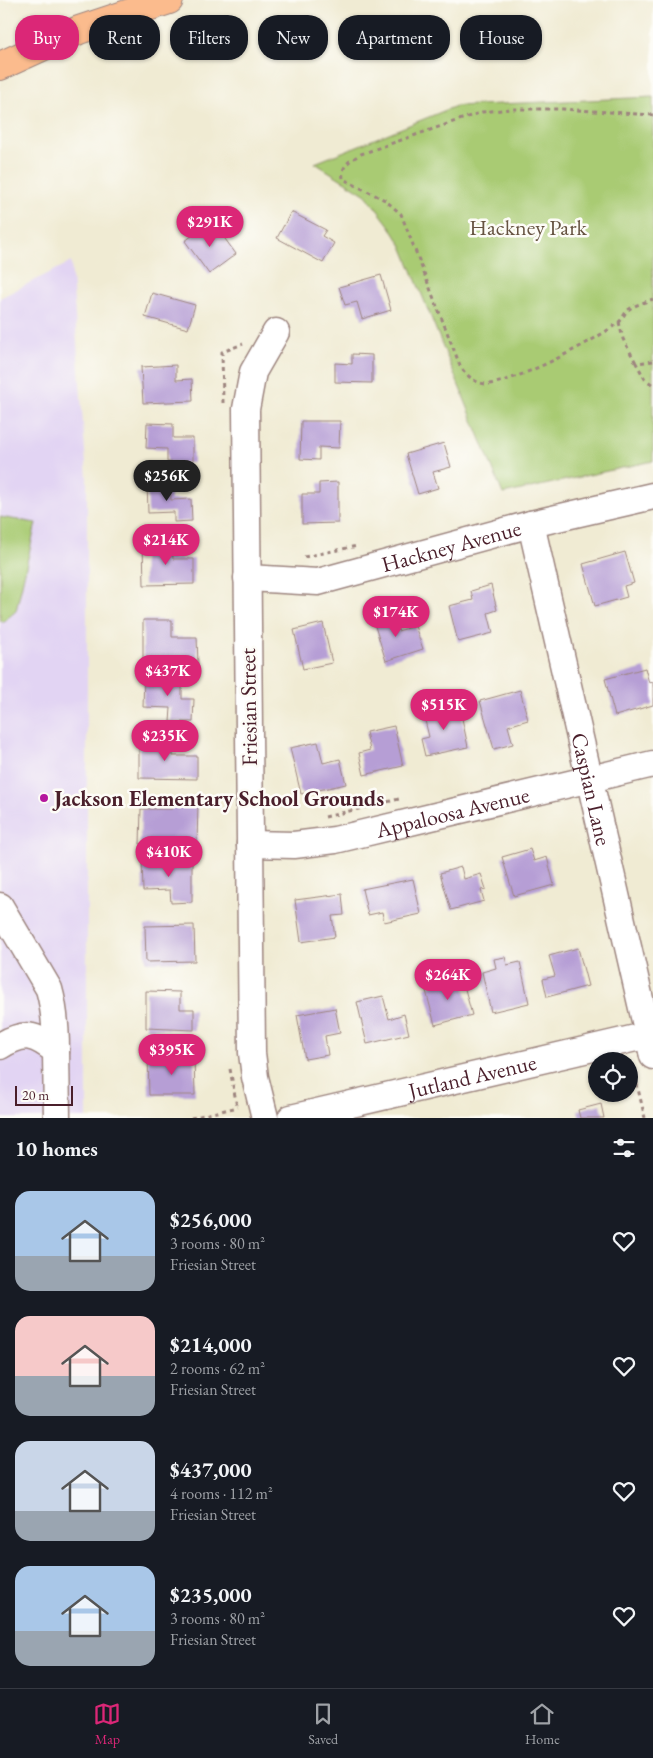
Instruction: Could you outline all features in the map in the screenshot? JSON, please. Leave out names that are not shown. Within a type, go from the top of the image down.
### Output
[{"type":"highway","points":[[0,66],[79,30],[169,0]]},
{"type":"street","name":"Friesian Street","points":[[265,1118],[255,1078],[252,1053],[246,409],[253,372],[276,332]]},
{"type":"street","name":"Hackney Avenue","points":[[247,578],[318,582],[531,524],[653,496]]},
{"type":"street","name":"Caspian Lane","points":[[531,524],[651,1041]]},
{"type":"street","name":"Appaloosa Avenue","points":[[250,844],[314,844],[335,840],[653,764]]},
{"type":"street","points":[[0,906],[49,989],[56,1021],[57,1118]]},
{"type":"street","points":[[0,1046],[19,1036],[29,1036],[38,1038],[56,1051]]},
{"type":"street","name":"Jutland Avenue","points":[[291,1118],[651,1041]]},
{"type":"path","points":[[653,115],[563,109],[511,109],[482,112],[361,154],[345,164],[342,172],[343,179],[385,200],[401,214],[461,368],[472,380],[487,384],[508,380],[581,346],[620,322],[628,310],[653,299]]},
{"type":"path","points":[[620,322],[623,339],[645,379],[653,385]]},
{"type":"path","points":[[636,363],[653,361]]},
{"type":"path","points":[[297,559],[362,545]]},
{"type":"path","points":[[322,818],[408,797]]},
{"type":"shaded area","name":"Jackson Elementary School Grounds","points":[[71,262],[87,478],[87,1118],[0,1118],[0,298]]},
{"type":"green space","name":"Hackney Park","points":[[653,97],[653,461],[503,494],[402,246],[366,195],[315,163],[456,106]]},
{"type":"green space","points":[[0,517],[36,523],[16,611],[3,622],[0,621]]},
{"type":"building","points":[[291,212],[326,230],[322,236],[334,243],[323,263],[277,238]]},
{"type":"building","points":[[212,221],[236,254],[209,274],[185,241]]},
{"type":"building","points":[[381,275],[391,310],[362,319],[357,302],[345,305],[339,287]]},
{"type":"building","points":[[152,293],[195,305],[188,329],[145,317]]},
{"type":"building","points":[[352,354],[372,355],[372,383],[335,382],[335,363],[352,364]]},
{"type":"building","points":[[176,365],[176,380],[192,379],[193,401],[143,403],[141,367]]},
{"type":"building","points":[[301,421],[340,421],[339,448],[319,447],[319,460],[300,459]]},
{"type":"building","points":[[147,423],[173,424],[173,438],[193,438],[193,463],[167,462],[167,449],[146,448]]},
{"type":"building","points":[[444,443],[451,467],[433,472],[438,488],[418,494],[406,454]]},
{"type":"building","points":[[147,481],[170,481],[171,500],[191,499],[192,521],[174,522],[174,512],[148,513]]},
{"type":"building","points":[[338,482],[338,523],[302,524],[302,494],[319,494],[319,483]]},
{"type":"building","points":[[172,543],[173,559],[194,559],[194,584],[144,585],[143,544]]},
{"type":"building","points":[[625,552],[634,583],[624,586],[627,597],[595,606],[583,564]]},
{"type":"building","points":[[491,585],[497,610],[488,613],[493,633],[458,642],[449,606],[473,600],[471,591]]},
{"type":"building","points":[[393,614],[398,631],[415,626],[423,649],[386,661],[373,620]]},
{"type":"building","points":[[143,620],[172,620],[172,637],[197,637],[198,664],[143,665]]},
{"type":"building","points":[[323,623],[332,663],[303,669],[294,630]]},
{"type":"building","points":[[645,668],[649,683],[653,682],[653,705],[615,716],[605,679]]},
{"type":"building","points":[[144,675],[182,676],[182,699],[194,699],[193,722],[170,722],[171,708],[143,707]]},
{"type":"building","points":[[520,690],[528,720],[508,726],[513,744],[494,749],[480,701]]},
{"type":"building","points":[[459,704],[468,747],[425,756],[421,739],[429,737],[423,712]]},
{"type":"building","points":[[394,726],[403,766],[364,775],[359,753],[370,750],[366,732]]},
{"type":"building","points":[[139,740],[173,740],[173,756],[197,756],[197,779],[139,778]]},
{"type":"building","points":[[318,742],[323,763],[340,759],[346,784],[301,794],[290,748]]},
{"type":"building","points":[[172,802],[198,802],[197,845],[140,844],[141,809],[172,809]]},
{"type":"building","points":[[530,849],[534,861],[547,857],[554,885],[514,896],[502,857]]},
{"type":"building","points":[[192,858],[192,902],[171,903],[170,890],[143,891],[142,859]]},
{"type":"building","points":[[461,867],[464,879],[481,874],[486,889],[481,890],[484,901],[451,910],[440,873]]},
{"type":"building","points":[[413,879],[421,914],[384,922],[382,912],[368,915],[362,889]]},
{"type":"building","points":[[342,894],[344,915],[332,916],[335,937],[301,942],[295,900]]},
{"type":"building","points":[[194,925],[195,961],[146,962],[145,926]]},
{"type":"building","points":[[578,948],[588,986],[547,997],[543,979],[555,976],[549,956]]},
{"type":"building","points":[[505,957],[507,965],[520,962],[529,1003],[491,1012],[482,972],[496,968],[494,959]]},
{"type":"building","points":[[462,978],[472,1015],[435,1025],[425,987]]},
{"type":"building","points":[[146,991],[180,992],[180,1009],[194,1009],[194,1030],[146,1028]]},
{"type":"building","points":[[383,996],[389,1019],[404,1014],[409,1034],[367,1044],[357,1002]]},
{"type":"building","points":[[335,1008],[340,1033],[325,1036],[328,1055],[305,1059],[297,1015]]},
{"type":"building","points":[[148,1056],[194,1056],[195,1095],[149,1095]]},
{"type":"building","points":[[601,1104],[604,1118],[580,1118],[578,1110]]},
{"type":"place","name":"Jackson Elementary School Grounds","points":[[44,798]]}]
